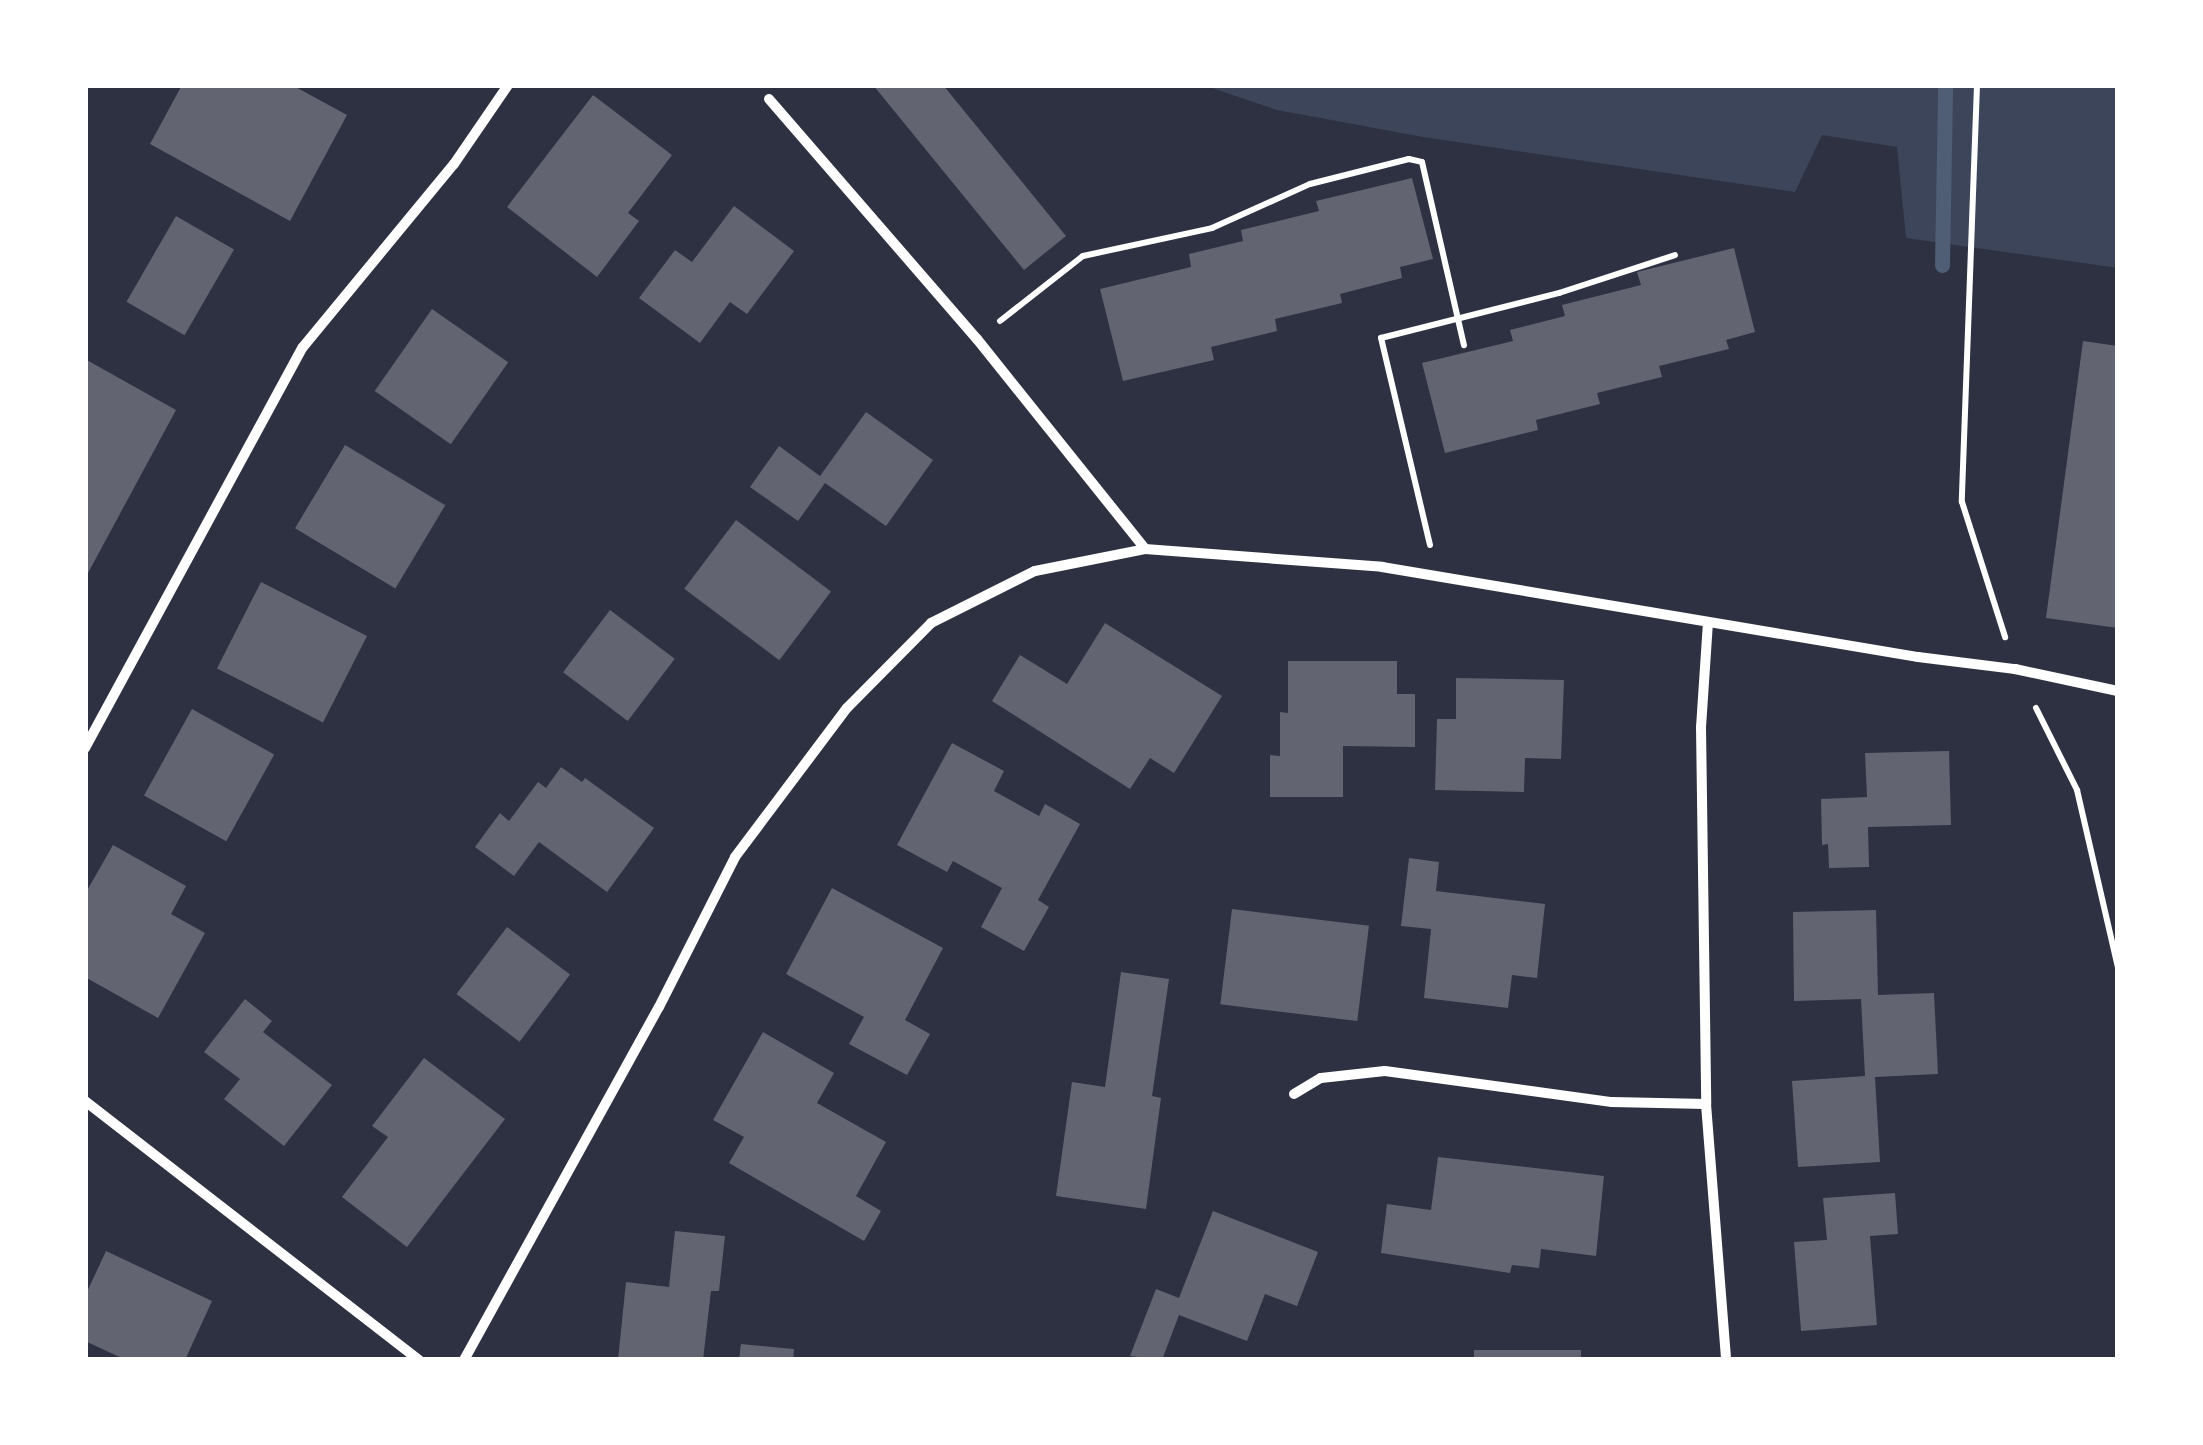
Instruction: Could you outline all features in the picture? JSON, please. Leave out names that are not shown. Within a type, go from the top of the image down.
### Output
[{"type":"street","points":[[85,748],[304,347],[454,164],[508,85]]},
{"type":"street","points":[[769,99],[977,339],[1145,550]]},
{"type":"street","points":[[464,1360],[659,1007],[735,857],[847,708],[931,624],[1036,571],[1145,550],[1382,567],[2015,668],[2118,691]]},
{"type":"street","points":[[1708,622],[1701,727],[1706,1104],[1726,1360]]},
{"type":"street","points":[[1294,1094],[1321,1078],[1385,1070],[1612,1102],[1706,1104]]},
{"type":"street","points":[[85,1101],[419,1360]]},
{"type":"path","points":[[1976,85],[1962,502],[2015,668],[2077,790],[2118,968]]},
{"type":"path","points":[[977,339],[1083,256],[1212,228],[1310,184],[1409,159],[1422,162],[1464,345]]},
{"type":"path","points":[[1437,576],[1381,338],[1560,293],[1675,255]]},
{"type":"shaded area","points":[[1203,85],[2118,85],[2118,268],[1906,238],[1897,147],[1822,135],[1795,192],[1423,137],[1277,110]]},
{"type":"building","points":[[182,85],[292,85],[347,115],[290,221],[150,144]]},
{"type":"building","points":[[873,85],[943,85],[1066,236],[1024,270]]},
{"type":"building","points":[[593,95],[672,155],[628,213],[639,221],[597,277],[507,207]]},
{"type":"building","points":[[1412,178],[1433,259],[1400,267],[1402,278],[1340,294],[1342,303],[1275,319],[1277,331],[1211,347],[1214,360],[1123,381],[1100,289],[1191,267],[1189,254],[1243,241],[1241,230],[1319,211],[1316,201]]},
{"type":"building","points":[[734,206],[794,251],[747,314],[730,302],[700,343],[639,298],[675,250],[692,262]]},
{"type":"building","points":[[176,216],[234,250],[185,335],[127,302]]},
{"type":"building","points":[[1734,248],[1755,332],[1726,340],[1729,349],[1659,366],[1662,377],[1597,393],[1600,404],[1536,420],[1538,430],[1445,453],[1422,363],[1513,341],[1510,330],[1565,316],[1562,305],[1641,285],[1637,272]]},
{"type":"building","points":[[432,309],[508,362],[451,444],[375,391]]},
{"type":"building","points":[[2083,341],[2118,346],[2118,628],[2046,618]]},
{"type":"building","points":[[85,359],[176,410],[88,573],[85,571]]},
{"type":"building","points":[[866,412],[933,460],[886,526],[825,483],[798,521],[750,487],[779,446],[820,476]]},
{"type":"building","points":[[345,445],[445,505],[395,588],[295,528]]},
{"type":"building","points":[[736,520],[831,592],[779,660],[684,589]]},
{"type":"building","points":[[261,582],[367,636],[323,722],[217,668]]},
{"type":"building","points":[[610,610],[675,659],[628,721],[563,672]]},
{"type":"building","points":[[1105,623],[1222,696],[1174,773],[1150,758],[1130,789],[992,701],[1020,655],[1067,684]]},
{"type":"building","points":[[1288,661],[1397,661],[1397,694],[1415,694],[1415,747],[1343,746],[1343,797],[1270,797],[1270,755],[1280,756],[1280,712],[1288,713]]},
{"type":"building","points":[[1456,678],[1564,680],[1561,759],[1525,758],[1524,792],[1435,790],[1437,719],[1456,719]]},
{"type":"building","points":[[192,709],[274,755],[226,841],[144,796]]},
{"type":"building","points":[[952,743],[1004,771],[994,791],[1039,816],[1045,804],[1080,824],[1038,900],[1049,907],[1024,951],[981,927],[1002,888],[953,861],[947,872],[897,845]]},
{"type":"building","points":[[1949,751],[1951,825],[1868,827],[1869,867],[1829,868],[1828,844],[1822,845],[1821,799],[1867,797],[1865,753]]},
{"type":"building","points":[[561,767],[582,782],[585,778],[654,828],[607,892],[539,842],[514,876],[475,847],[500,813],[509,821],[538,782],[546,788]]},
{"type":"building","points":[[113,845],[186,886],[171,914],[205,933],[158,1018],[85,977],[85,894]]},
{"type":"building","points":[[1409,858],[1439,862],[1436,891],[1545,904],[1537,978],[1512,975],[1508,1008],[1424,998],[1431,929],[1401,926]]},
{"type":"building","points":[[832,888],[943,948],[905,1020],[930,1034],[907,1075],[849,1044],[864,1017],[786,974]]},
{"type":"building","points":[[1232,909],[1369,926],[1357,1021],[1220,1004]]},
{"type":"building","points":[[1876,910],[1878,995],[1934,993],[1938,1074],[1875,1077],[1880,1162],[1798,1167],[1792,1081],[1865,1076],[1861,999],[1794,1001],[1793,912]]},
{"type":"building","points":[[507,927],[570,975],[520,1042],[456,994]]},
{"type":"building","points":[[1121,972],[1169,979],[1152,1096],[1161,1098],[1146,1209],[1056,1196],[1072,1082],[1105,1087]]},
{"type":"building","points":[[245,999],[272,1021],[263,1032],[332,1085],[284,1146],[224,1099],[240,1079],[204,1052]]},
{"type":"building","points":[[763,1032],[834,1073],[817,1103],[886,1142],[856,1196],[881,1211],[864,1241],[729,1163],[744,1137],[713,1120]]},
{"type":"building","points":[[424,1058],[505,1119],[407,1247],[342,1197],[388,1137],[372,1126]]},
{"type":"building","points":[[1438,1157],[1604,1176],[1596,1256],[1541,1249],[1539,1268],[1512,1265],[1510,1273],[1381,1253],[1387,1204],[1431,1210]]},
{"type":"building","points":[[1895,1193],[1898,1234],[1870,1236],[1877,1325],[1801,1331],[1794,1242],[1827,1240],[1823,1198]]},
{"type":"building","points":[[1213,1211],[1318,1252],[1297,1306],[1265,1294],[1247,1341],[1179,1315],[1162,1360],[1130,1356],[1156,1289],[1179,1298]]},
{"type":"building","points":[[675,1231],[725,1236],[719,1291],[711,1291],[703,1360],[618,1360],[626,1282],[669,1287]]},
{"type":"building","points":[[106,1251],[212,1301],[185,1360],[126,1360],[85,1341],[85,1296]]},
{"type":"building","points":[[741,1344],[794,1349],[793,1360],[739,1360]]},
{"type":"building","points":[[1474,1350],[1581,1350],[1581,1360],[1474,1360]]},
{"type":"waterway","points":[[1942,265],[1945,85]]}]
